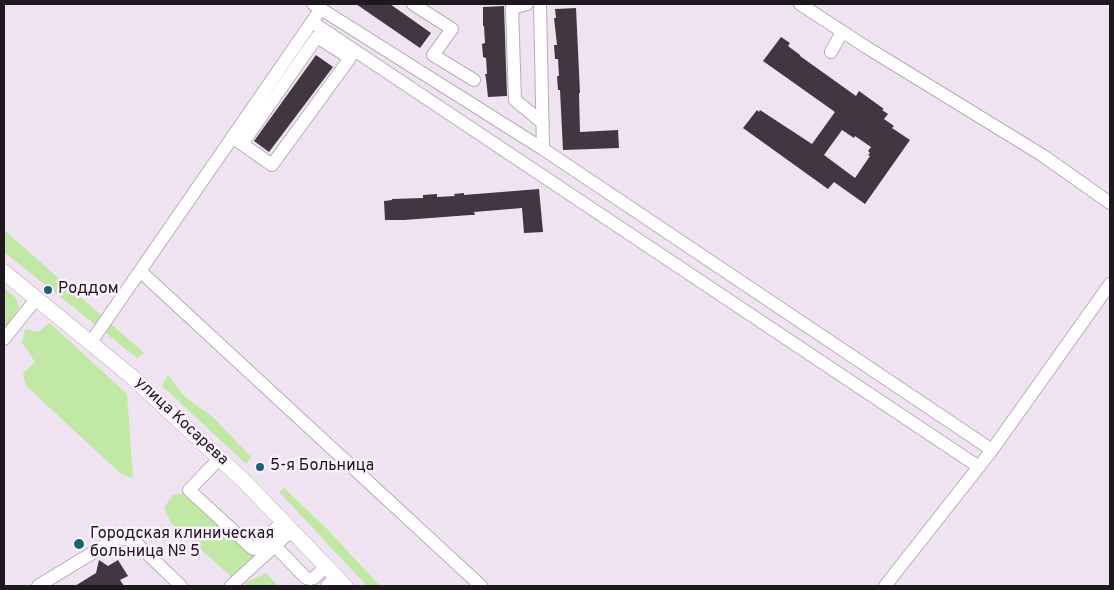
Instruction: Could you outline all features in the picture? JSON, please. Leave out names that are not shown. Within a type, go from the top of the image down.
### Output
[{"type":"main road","name":"улица Косарева","points":[[4,272],[131,376],[220,458],[288,525],[334,579]]},
{"type":"lane","points":[[413,4],[452,29],[433,55],[474,80]]},
{"type":"lane","points":[[527,4],[512,8],[515,100],[543,123]]},
{"type":"lane","points":[[540,4],[543,149]]},
{"type":"lane","points":[[800,4],[842,32],[1042,155],[1110,203]]},
{"type":"lane","points":[[237,141],[312,22],[320,5],[543,149],[992,450]]},
{"type":"lane","points":[[312,22],[979,467]]},
{"type":"lane","points":[[831,52],[842,32]]},
{"type":"lane","points":[[91,342],[237,141],[317,37],[350,58],[272,165],[237,141]]},
{"type":"lane","points":[[140,272],[215,339],[376,491],[481,586]]},
{"type":"lane","points":[[885,586],[992,450],[1110,284]]},
{"type":"lane","points":[[4,339],[36,299]]},
{"type":"lane","points":[[220,458],[189,490],[254,549],[288,525]]},
{"type":"lane","points":[[232,586],[275,546],[288,525]]},
{"type":"lane","points":[[38,586],[117,538],[133,540],[182,586]]},
{"type":"lane","points":[[275,546],[306,578],[310,580],[314,578],[334,579]]},
{"type":"green space","points":[[4,230],[144,353],[137,358],[4,252]]},
{"type":"green space","points":[[4,288],[16,298],[19,308],[4,330]]},
{"type":"green space","points":[[50,323],[127,394],[133,478],[121,474],[26,386],[23,373],[35,362],[22,343],[25,329],[38,332]]},
{"type":"green space","points":[[168,375],[185,397],[213,417],[251,457],[246,464],[162,386]]},
{"type":"green space","points":[[284,488],[327,529],[380,586],[367,586],[279,492]]},
{"type":"green space","points":[[197,492],[261,552],[235,580],[171,523],[164,507],[173,495]]},
{"type":"green space","points":[[266,573],[278,586],[245,586],[245,583]]},
{"type":"building","points":[[356,4],[390,4],[431,33],[420,48]]},
{"type":"building","points":[[504,6],[507,96],[488,97],[485,74],[487,74],[486,58],[483,57],[482,44],[485,43],[483,7]]},
{"type":"building","points":[[576,8],[580,132],[618,130],[619,148],[563,150],[560,90],[558,90],[557,76],[559,76],[558,59],[555,59],[554,45],[557,45],[554,18],[556,18],[555,9]]},
{"type":"building","points":[[781,37],[790,43],[788,46],[800,56],[856,96],[859,91],[884,109],[882,110],[888,114],[884,119],[894,126],[892,128],[910,140],[865,204],[834,182],[828,189],[743,128],[757,110],[759,112],[760,110],[812,144],[835,112],[763,61]],"holes":[[[842,130],[854,138],[855,136],[871,147],[868,151],[870,156],[855,178],[824,155]]]},
{"type":"building","points":[[316,55],[333,67],[269,152],[254,141]]},
{"type":"building","points":[[539,189],[543,232],[524,233],[522,208],[474,212],[475,215],[385,220],[384,201],[392,199],[423,198],[423,195],[437,194],[437,197],[455,196],[454,194],[464,193],[464,195]]},
{"type":"building","points":[[99,560],[108,566],[118,560],[128,576],[120,580],[124,586],[75,586],[96,573]]},
{"type":"place","name":"Роддом","points":[[48,290]]},
{"type":"place","name":"5-я Больница","points":[[260,467]]},
{"type":"place","name":"Городская клиническая больница № 5","points":[[79,544]]}]
